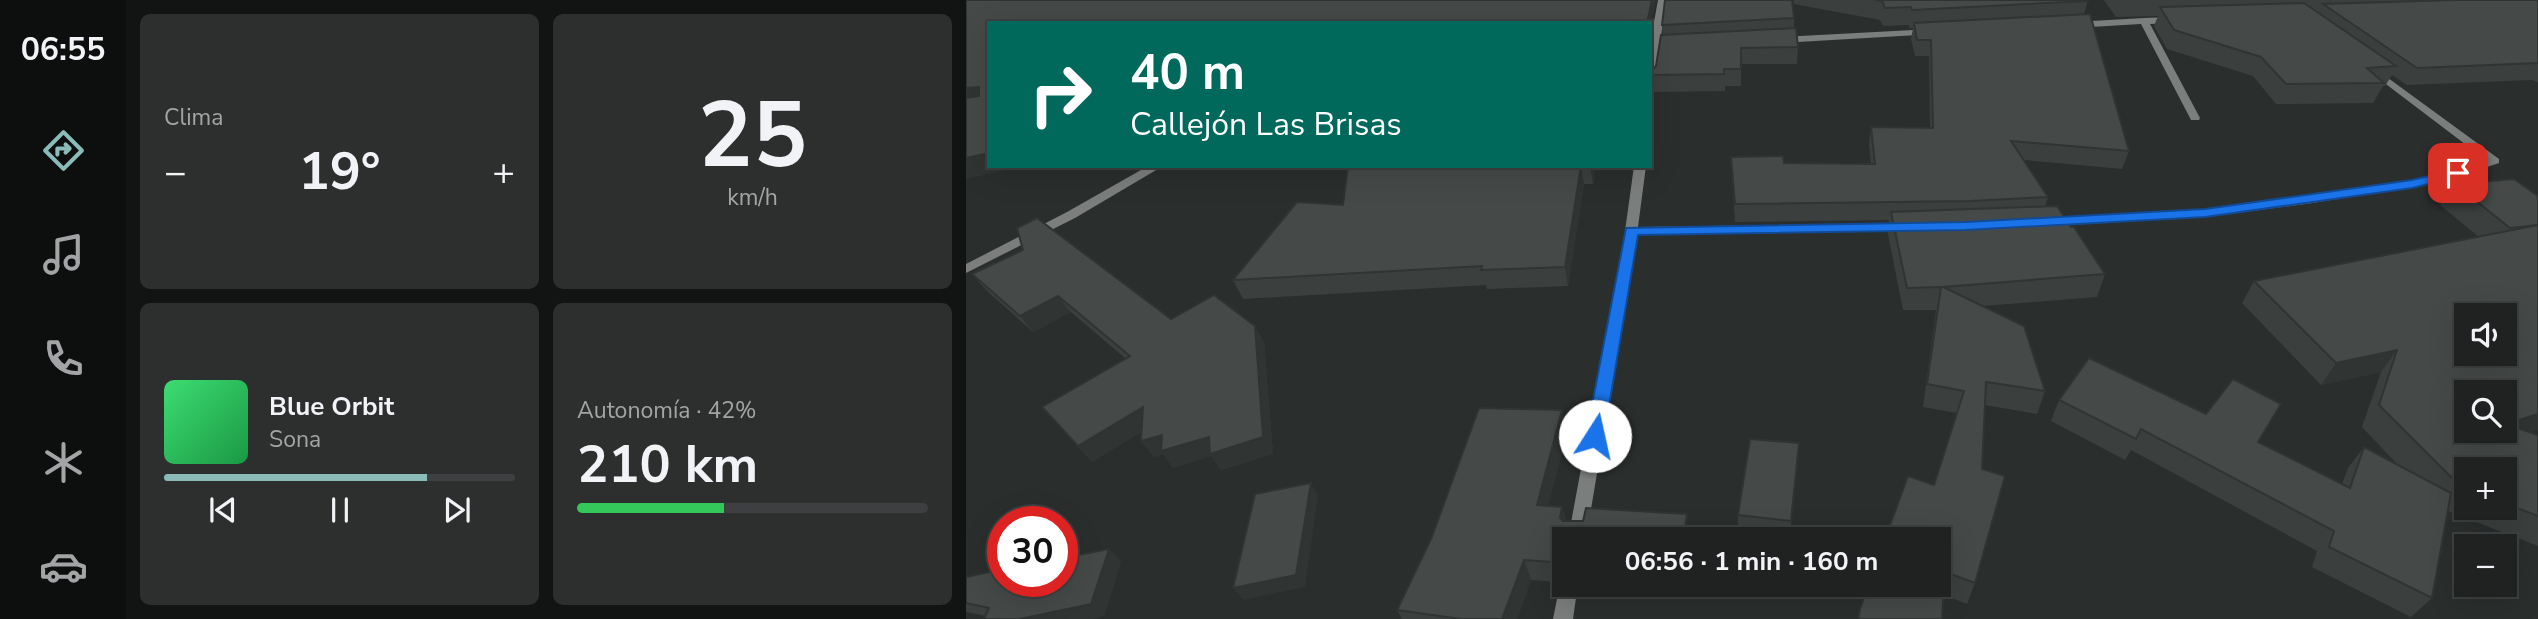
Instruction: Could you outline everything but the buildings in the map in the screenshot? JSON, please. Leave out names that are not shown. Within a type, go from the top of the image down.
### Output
[{"type":"street","points":[[1662,0],[1653,47],[1683,46]]},
{"type":"street","points":[[2060,26],[2185,20]]},
{"type":"street","points":[[2144,21],[2195,118]]},
{"type":"street","points":[[1767,41],[1948,32]]},
{"type":"street","points":[[2032,222],[2205,213],[2293,202],[2439,179],[2495,161],[2426,107],[2360,61]]},
{"type":"street","points":[[966,269],[1072,215],[1154,168]]},
{"type":"street","points":[[1579,527],[1640,168]]},
{"type":"street","points":[[1631,231],[1924,227]]},
{"type":"street","points":[[1563,619],[1567,597]]},
{"type":"route","points":[[1595,436],[1631,231],[1966,226],[2205,213],[2412,184],[2458,173]]}]
